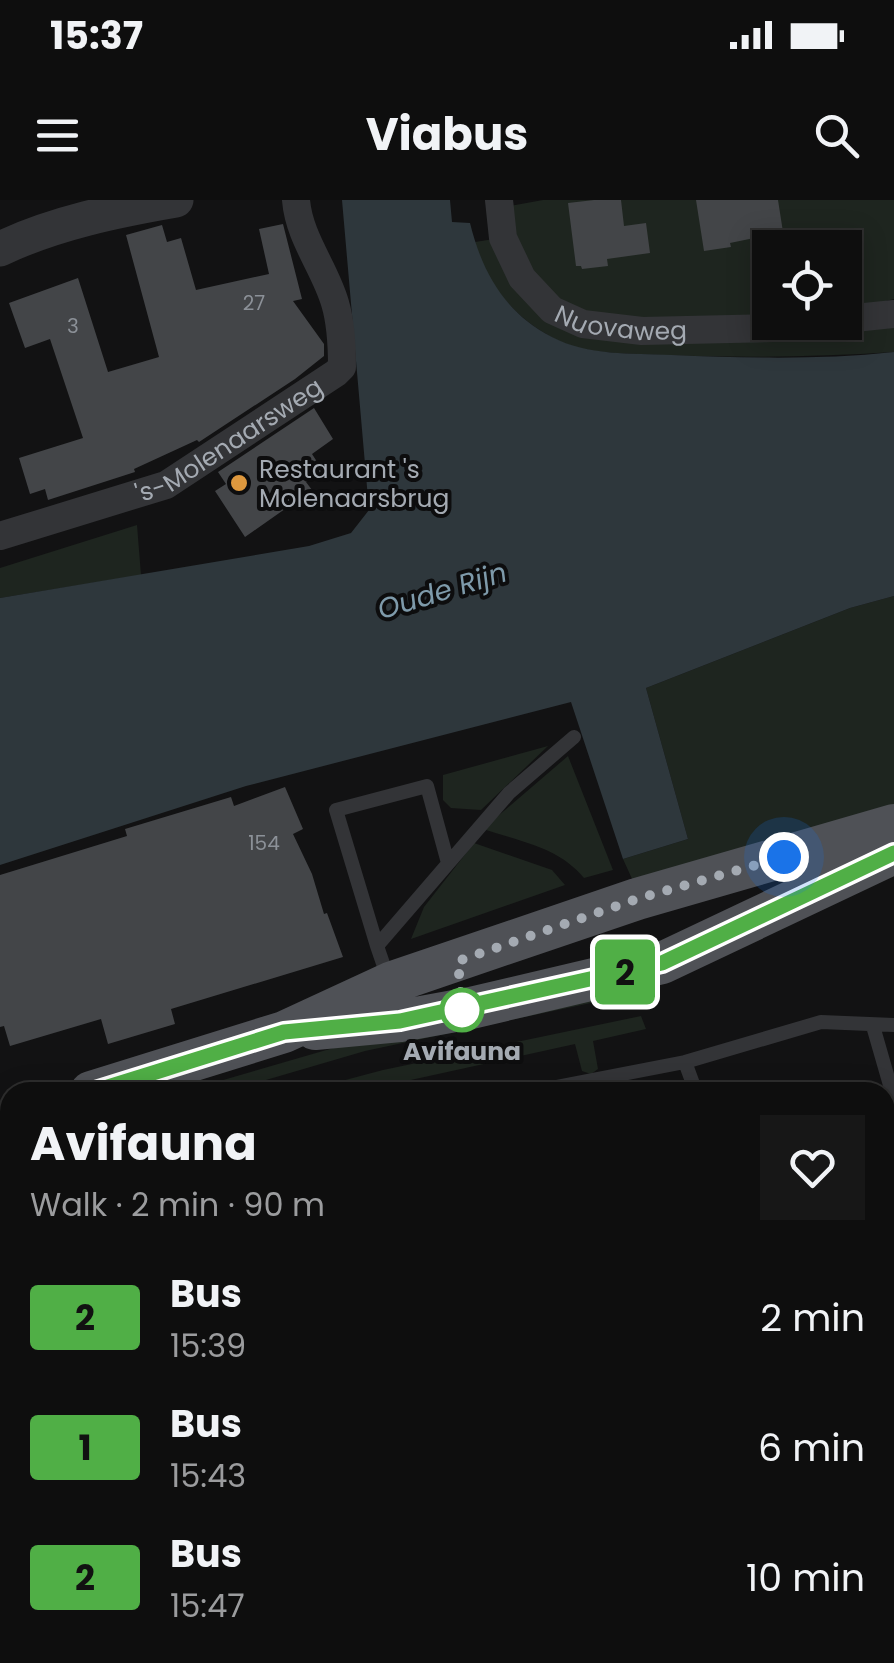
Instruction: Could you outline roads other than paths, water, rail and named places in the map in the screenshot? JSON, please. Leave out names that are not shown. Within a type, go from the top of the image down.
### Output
[{"type":"main road","points":[[284,1032],[384,964],[637,899],[894,825]]},
{"type":"main road","points":[[124,1082],[284,1032],[400,1021],[662,963],[894,853]]},
{"type":"street","points":[[0,249],[129,208],[176,200]]},
{"type":"street","name":"'s-Molenaarsweg","points":[[0,536],[166,485],[336,373],[342,366],[342,349],[335,304],[300,224],[296,200]]},
{"type":"street","name":"Nuovaweg","points":[[499,200],[503,238],[522,278],[552,310],[584,324],[642,331],[752,328]]},
{"type":"street","points":[[862,317],[894,314]]},
{"type":"lane","points":[[384,964],[448,863],[509,793],[574,737]]},
{"type":"lane","points":[[384,964],[336,810],[427,786],[448,863]]},
{"type":"lane","points":[[581,1082],[684,1062],[821,1022],[894,1026]]},
{"type":"lane","points":[[873,1026],[889,1082]]},
{"type":"lane","points":[[684,1062],[692,1082]]},
{"type":"water","name":"Oude Rijn","points":[[342,200],[450,200],[452,222],[470,223],[481,258],[509,303],[535,327],[580,348],[755,357],[894,352],[894,596],[850,608],[646,688],[688,839],[623,859],[571,702],[246,786],[0,865],[0,598],[309,546],[351,533],[369,510]]},
{"type":"place","name":"Restaurant 's Molenaarsbrug","points":[[239,483]]},
{"type":"place","name":"Avifauna","points":[[462,1010]]}]
